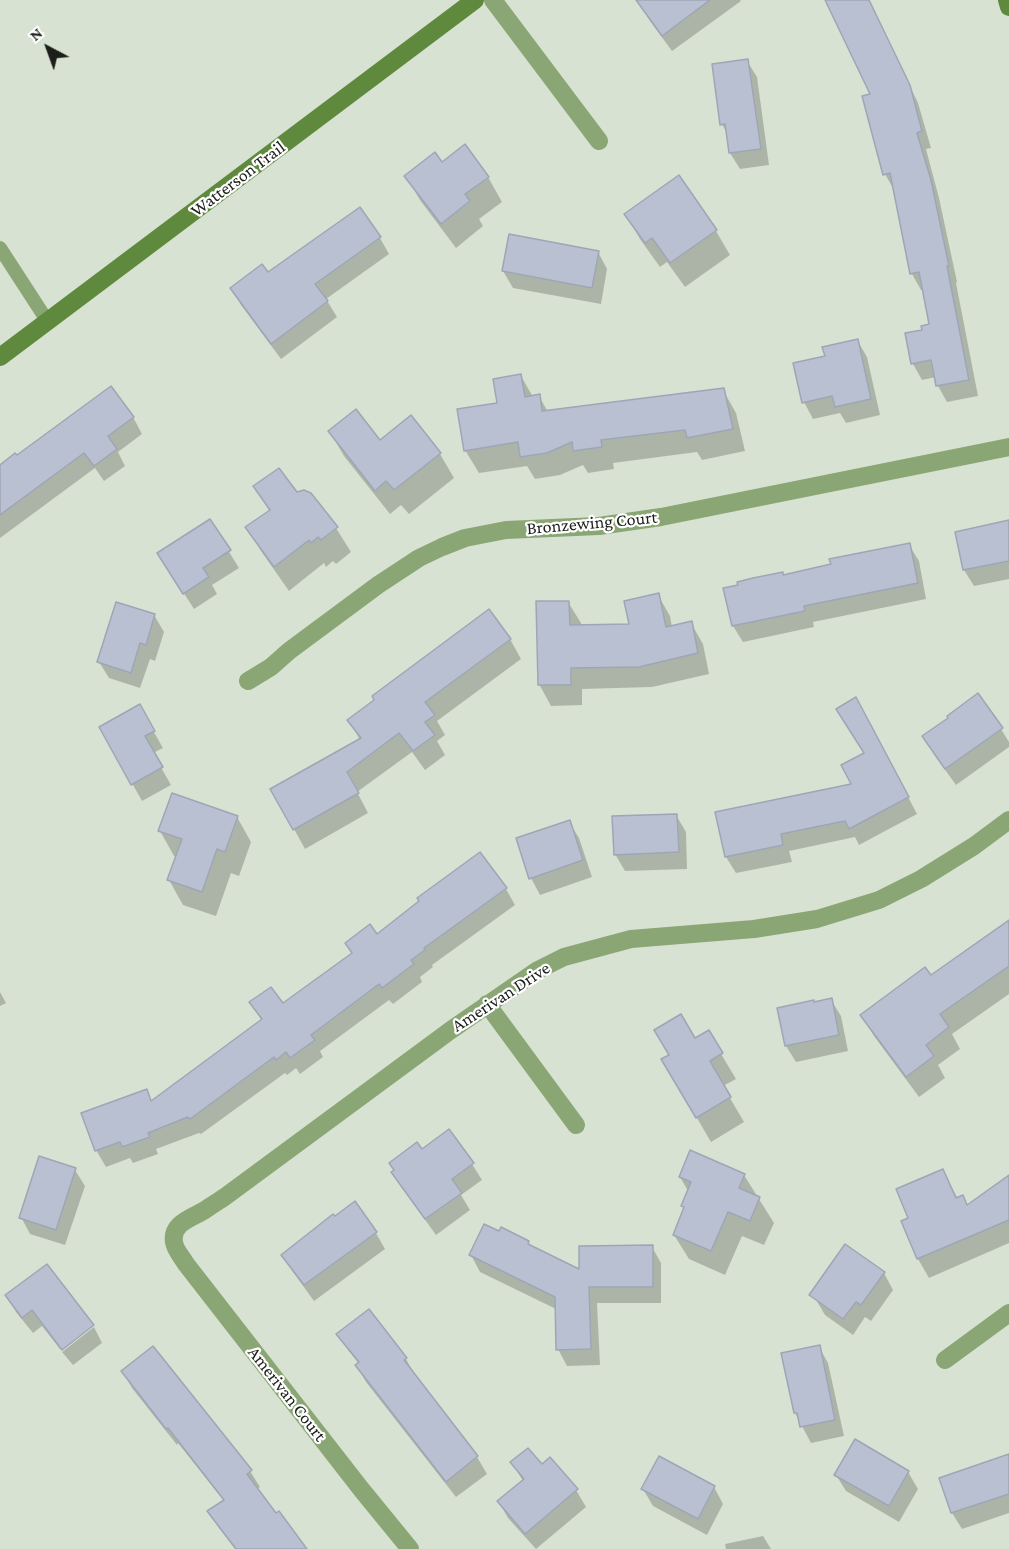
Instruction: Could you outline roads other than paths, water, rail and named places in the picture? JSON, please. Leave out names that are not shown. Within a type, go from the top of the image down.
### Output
[{"type":"main road","name":"Watterson Trail","points":[[0,357],[475,0]]},
{"type":"main road","points":[[1006,0],[1009,7]]},
{"type":"street","points":[[493,0],[599,141]]},
{"type":"street","name":"Bronzewing Court","points":[[248,681],[271,667],[378,585],[419,558],[442,546],[465,538],[506,530],[599,526],[661,517],[1009,447]]},
{"type":"street","name":"Amerivan Drive","points":[[174,1235],[178,1226],[188,1218],[226,1196],[450,1030],[538,970],[564,957],[631,939],[764,928],[817,919],[879,900],[921,879],[974,846],[1009,820]]},
{"type":"street","points":[[487,1004],[576,1125]]},
{"type":"street","name":"Amerivan Court","points":[[174,1235],[174,1245],[186,1264],[361,1490],[410,1549]]},
{"type":"street","points":[[945,1360],[1009,1313]]},
{"type":"lane","points":[[0,248],[48,322]]}]
